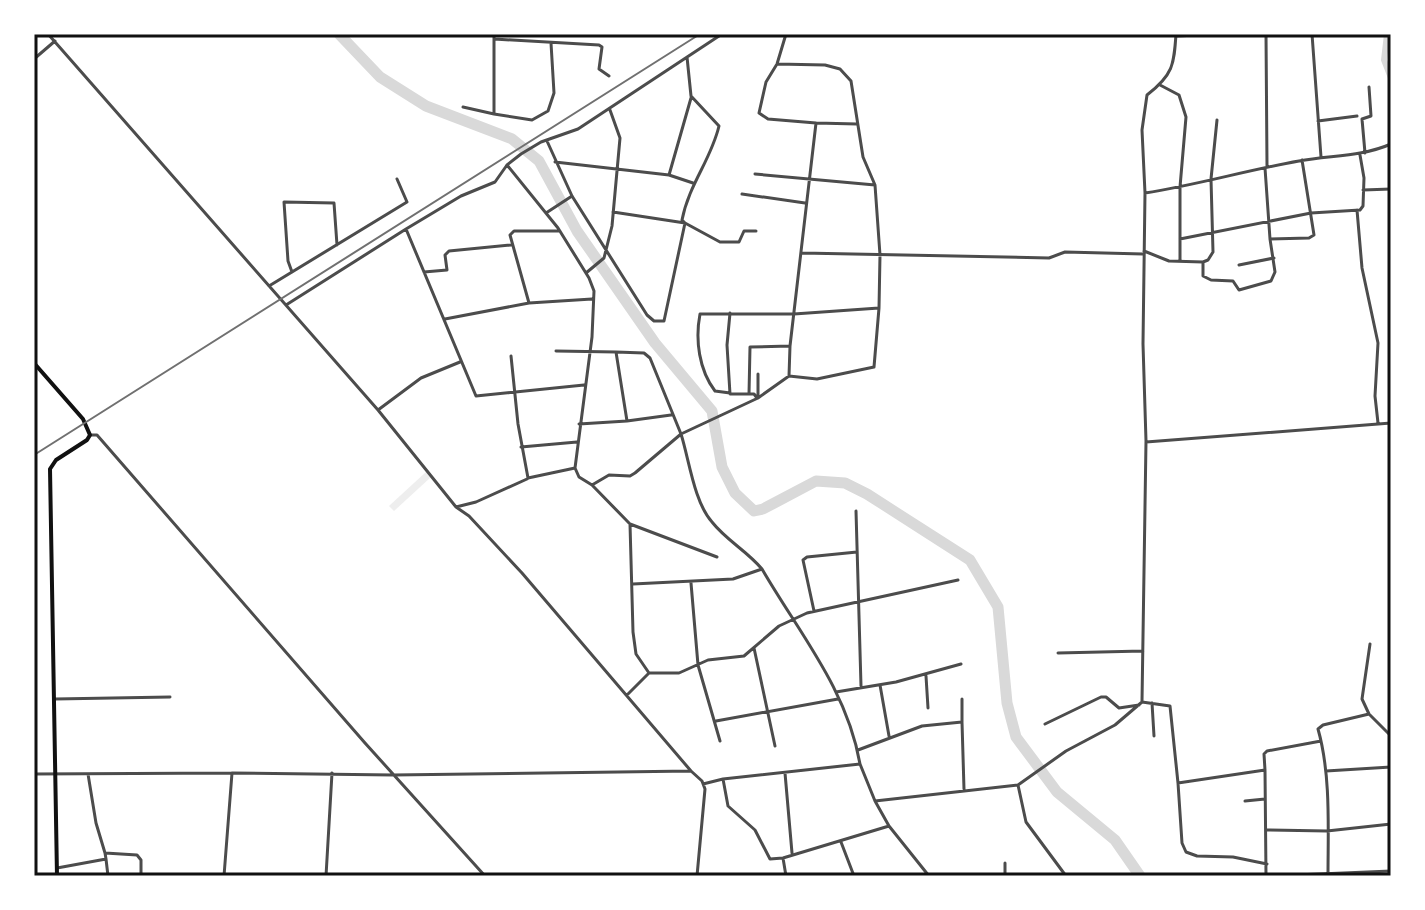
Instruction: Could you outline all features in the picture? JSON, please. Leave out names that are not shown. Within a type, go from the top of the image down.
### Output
[{"type":"main road","points":[[34,363],[83,419],[90,435],[56,460],[50,469],[57,876]]},
{"type":"street","points":[[286,305],[461,196],[495,182],[507,165],[521,154],[541,142],[578,129],[610,110],[634,90],[722,34]]},
{"type":"street","points":[[786,34],[777,64],[766,82],[759,113],[768,119],[858,124]]},
{"type":"street","points":[[875,801],[1018,785],[1051,760],[1115,725],[1140,703],[1146,442],[1144,106],[1147,95],[1168,78],[1174,63],[1176,35],[1220,34]]},
{"type":"street","points":[[1203,262],[1203,276],[1233,281],[1239,290],[1274,278],[1266,168],[1266,34]]},
{"type":"street","points":[[1312,34],[1321,157]]},
{"type":"street","points":[[50,35],[378,410],[456,507],[469,516],[522,573],[703,784],[697,876]]},
{"type":"street","points":[[494,114],[494,36],[599,45],[602,47],[599,69],[609,76]]},
{"type":"street","points":[[34,59],[55,41]]},
{"type":"street","points":[[463,107],[532,120],[548,111],[554,93],[551,43]]},
{"type":"street","points":[[669,175],[691,96],[687,57]]},
{"type":"street","points":[[592,485],[609,475],[630,476],[687,429],[757,398],[789,376],[817,379],[873,368],[880,255],[875,185],[863,157],[851,81],[840,69],[825,65],[777,64]]},
{"type":"street","points":[[1160,85],[1179,95],[1186,117],[1180,187],[1179,262]]},
{"type":"street","points":[[1180,239],[1311,213],[1357,210],[1363,206],[1362,119],[1371,116],[1369,87]]},
{"type":"street","points":[[547,141],[571,196],[647,315],[659,322],[667,315],[687,197],[714,143],[719,126],[691,96]]},
{"type":"street","points":[[586,273],[604,258],[608,250],[620,138],[610,110]]},
{"type":"street","points":[[1318,121],[1357,116]]},
{"type":"street","points":[[802,253],[1049,258],[1065,252],[1143,253],[1169,261],[1203,262],[1211,257],[1211,179],[1217,120]]},
{"type":"street","points":[[789,376],[816,123]]},
{"type":"street","points":[[1145,193],[1302,160],[1362,154],[1391,144]]},
{"type":"street","points":[[1270,239],[1313,237],[1302,160]]},
{"type":"street","points":[[555,162],[669,175],[693,183]]},
{"type":"street","points":[[507,165],[547,212],[594,291],[575,468],[579,477],[592,485],[630,524],[717,557]]},
{"type":"street","points":[[755,174],[875,185]]},
{"type":"street","points":[[269,286],[400,206],[407,199],[397,179]]},
{"type":"street","points":[[1363,190],[1391,189]]},
{"type":"street","points":[[742,194],[806,203]]},
{"type":"street","points":[[547,212],[571,196]]},
{"type":"street","points":[[292,273],[288,261],[284,202],[334,203],[337,245]]},
{"type":"street","points":[[1357,210],[1362,268],[1378,343],[1375,396],[1378,423]]},
{"type":"street","points":[[613,212],[685,223],[720,242],[739,242],[744,231],[756,231]]},
{"type":"street","points":[[406,229],[476,396],[584,385]]},
{"type":"street","points":[[529,303],[509,237],[514,231],[560,231]]},
{"type":"street","points":[[424,272],[447,270],[445,255],[449,251],[511,245]]},
{"type":"street","points":[[1239,265],[1274,258]]},
{"type":"street","points":[[445,319],[529,303],[593,299]]},
{"type":"street","points":[[757,398],[756,395],[715,391],[708,381],[698,338],[700,314],[794,314],[879,308]]},
{"type":"street","points":[[730,313],[727,359],[730,393]]},
{"type":"street","points":[[749,394],[750,347],[790,346]]},
{"type":"street","points":[[556,351],[644,353],[650,358],[712,523],[762,569],[825,668],[839,698],[875,801],[889,826],[929,876]]},
{"type":"street","points":[[616,352],[627,421]]},
{"type":"street","points":[[511,356],[521,447],[528,478]]},
{"type":"street","points":[[378,410],[421,378],[460,362]]},
{"type":"street","points":[[757,398],[758,374]]},
{"type":"street","points":[[579,424],[673,415]]},
{"type":"street","points":[[1146,442],[1391,423]]},
{"type":"street","points":[[90,435],[97,435],[485,876]]},
{"type":"street","points":[[521,447],[579,442]]},
{"type":"street","points":[[456,507],[476,502],[528,478],[575,468]]},
{"type":"street","points":[[856,511],[861,686]]},
{"type":"street","points":[[630,524],[635,651],[649,673]]},
{"type":"street","points":[[814,611],[803,560],[857,552]]},
{"type":"street","points":[[633,584],[733,579],[762,569]]},
{"type":"street","points":[[627,695],[649,673],[679,673],[721,657],[744,656],[779,626],[814,611],[958,580]]},
{"type":"street","points":[[691,583],[698,665],[720,741]]},
{"type":"street","points":[[1370,644],[1361,692],[1369,714],[1391,736]]},
{"type":"street","points":[[754,648],[775,746]]},
{"type":"street","points":[[1058,653],[1143,651]]},
{"type":"street","points":[[836,692],[926,675],[961,664]]},
{"type":"street","points":[[926,675],[928,708]]},
{"type":"street","points":[[880,685],[889,737]]},
{"type":"street","points":[[55,699],[170,697]]},
{"type":"street","points":[[1045,724],[1101,697],[1106,697],[1119,708],[1140,703],[1171,708],[1182,843],[1186,852],[1267,864]]},
{"type":"street","points":[[716,721],[839,698]]},
{"type":"street","points":[[962,699],[964,789]]},
{"type":"street","points":[[1152,703],[1154,736]]},
{"type":"street","points":[[1328,874],[1326,771],[1323,741],[1318,731],[1320,726],[1369,714]]},
{"type":"street","points":[[858,750],[935,724],[962,722]]},
{"type":"street","points":[[1385,728],[1391,728]]},
{"type":"street","points":[[1323,741],[1267,751],[1264,756],[1269,876],[1391,871]]},
{"type":"street","points":[[703,784],[723,779],[860,764]]},
{"type":"street","points":[[1326,771],[1391,767]]},
{"type":"street","points":[[1178,783],[1265,770]]},
{"type":"street","points":[[34,774],[393,775],[691,771]]},
{"type":"street","points":[[88,773],[108,876]]},
{"type":"street","points":[[224,876],[232,773]]},
{"type":"street","points":[[326,876],[332,773]]},
{"type":"street","points":[[785,773],[792,854]]},
{"type":"street","points":[[723,779],[730,809],[755,830],[768,857],[783,858],[889,826]]},
{"type":"street","points":[[1018,785],[1026,822],[1064,875]]},
{"type":"street","points":[[1245,801],[1266,799]]},
{"type":"street","points":[[1267,830],[1327,831],[1391,824]]},
{"type":"street","points":[[841,842],[854,876]]},
{"type":"street","points":[[105,853],[138,855],[141,876]]},
{"type":"street","points":[[783,858],[786,876]]},
{"type":"street","points":[[57,868],[106,859]]},
{"type":"street","points":[[1005,863],[1005,876]]},
{"type":"shaded area","points":[[426,472],[431,477],[394,511],[389,506]]},
{"type":"waterway","points":[[339,34],[380,77],[426,106],[512,139],[539,161],[577,231],[655,343],[712,411],[722,467],[735,493],[754,511],[816,481],[845,483],[970,560],[998,607],[1007,703],[1016,737],[1057,792],[1115,840],[1140,876]]},
{"type":"waterway","points":[[1387,34],[1384,60],[1391,78]]},
{"type":"railway","points":[[34,455],[700,34]]}]
